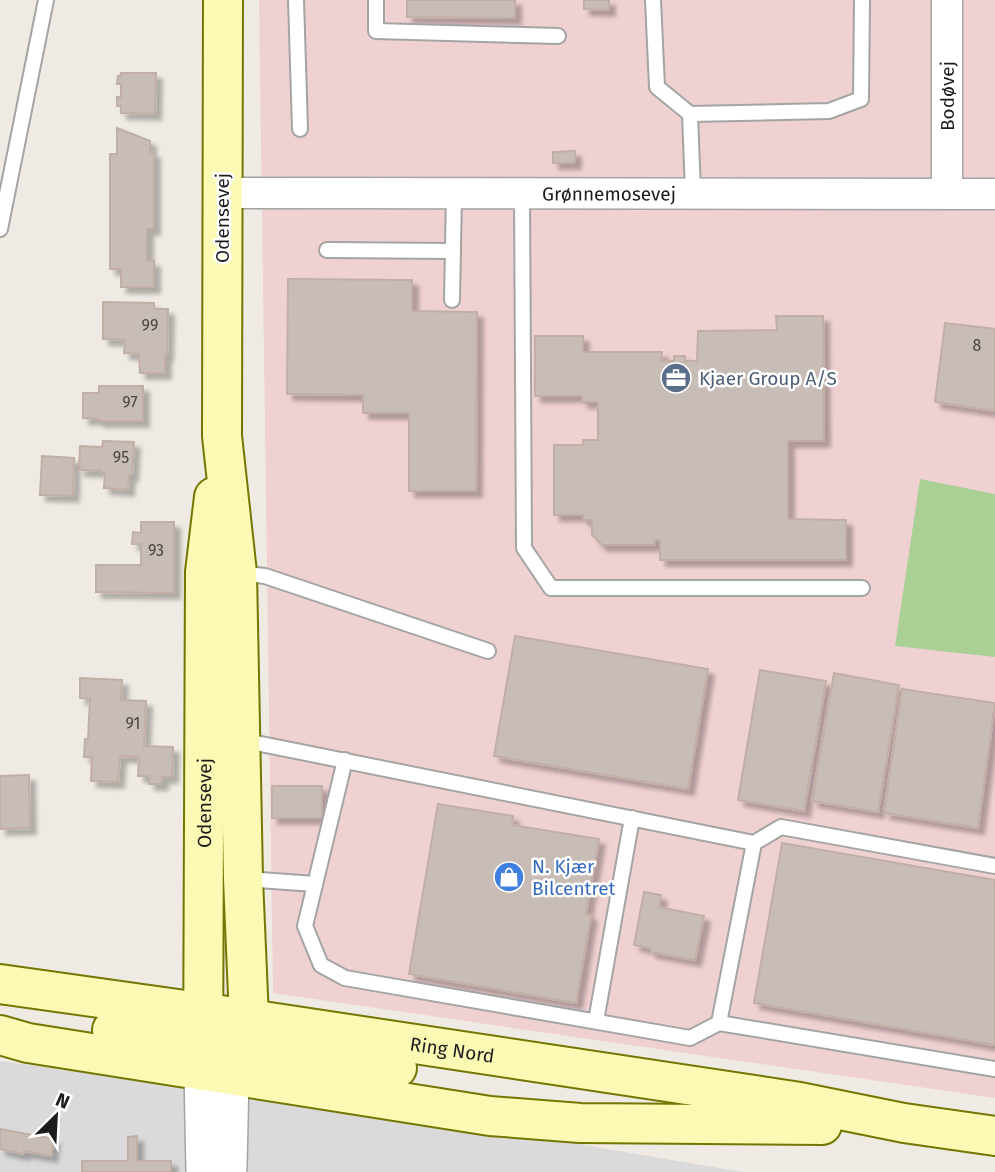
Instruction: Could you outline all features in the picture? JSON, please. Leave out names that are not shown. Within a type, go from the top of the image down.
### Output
[{"type":"main road","name":"Odensevej","points":[[221,1],[222,436],[237,573],[224,744],[227,1045]]},
{"type":"main road","name":"Odensevej","points":[[222,436],[205,572],[205,695],[224,744],[243,879],[227,1045]]},
{"type":"main road","name":"Ring Nord","points":[[0,984],[503,1117],[580,1123],[904,1123]]},
{"type":"main road","points":[[0,1019],[76,1025],[227,1045]]},
{"type":"main road","name":"Ring Nord","points":[[0,1035],[29,1043],[227,1045],[590,1070],[800,1102],[904,1123],[995,1136]]},
{"type":"street","name":"Bodøvej","points":[[947,0],[947,192]]},
{"type":"street","name":"Grønnemosevej","points":[[222,193],[995,194]]},
{"type":"street","name":"Odensevej","points":[[205,1172],[227,1045]]},
{"type":"street","name":"Odensevej","points":[[227,1045],[228,1172]]},
{"type":"street","name":"Odensevej","points":[[227,1045],[246,1172]]},
{"type":"lane","points":[[0,229],[46,0]]},
{"type":"lane","points":[[296,0],[300,129]]},
{"type":"lane","points":[[376,0],[376,32],[558,36]]},
{"type":"lane","points":[[653,0],[657,87],[690,114],[829,111],[860,99],[862,0]]},
{"type":"lane","points":[[690,114],[693,192]]},
{"type":"lane","points":[[452,300],[454,193]]},
{"type":"lane","points":[[522,193],[524,548],[551,588],[862,588]]},
{"type":"lane","points":[[327,250],[453,251]]},
{"type":"lane","points":[[237,573],[265,576],[488,651]]},
{"type":"lane","points":[[224,744],[345,760],[754,843],[781,827],[995,866]]},
{"type":"lane","points":[[345,760],[305,926],[321,965],[345,978],[690,1038],[719,1023],[995,1069]]},
{"type":"lane","points":[[596,1021],[632,818]]},
{"type":"lane","points":[[719,1023],[754,843]]},
{"type":"lane","points":[[243,879],[315,884]]},
{"type":"shaded area","points":[[259,0],[995,0],[995,1098],[273,993]]},
{"type":"shaded area","points":[[0,1061],[520,1134],[742,1172],[0,1172]]},
{"type":"green space","points":[[920,479],[995,494],[995,657],[895,646]]},
{"type":"building","points":[[407,0],[515,0],[515,18],[407,17]]},
{"type":"building","points":[[584,0],[609,0],[609,10],[584,9]]},
{"type":"building","points":[[121,73],[156,73],[155,114],[121,113],[121,106],[117,106],[117,97],[121,97],[121,84],[117,84]]},
{"type":"building","points":[[117,128],[150,141],[150,152],[154,153],[154,229],[147,229],[147,261],[154,261],[154,287],[121,287],[121,269],[110,269],[110,154],[117,154]]},
{"type":"building","points":[[575,151],[575,163],[553,163],[553,152]]},
{"type":"building","points":[[288,279],[412,280],[412,311],[477,312],[476,491],[409,491],[409,413],[363,413],[363,395],[287,394]]},
{"type":"building","points":[[103,302],[154,303],[154,309],[168,309],[165,373],[140,373],[139,354],[124,353],[125,340],[103,339]]},
{"type":"building","points":[[776,316],[823,316],[824,441],[788,441],[788,519],[846,520],[846,560],[660,560],[660,540],[655,540],[655,545],[602,545],[592,535],[592,520],[583,520],[583,515],[554,515],[554,445],[583,445],[583,440],[598,440],[598,402],[582,402],[582,396],[535,396],[535,336],[583,336],[583,352],[662,352],[661,361],[674,361],[674,356],[685,356],[685,361],[697,361],[698,331],[777,330]]},
{"type":"building","points":[[945,323],[995,329],[995,411],[935,402]]},
{"type":"building","points":[[99,386],[143,386],[143,421],[99,421],[83,418],[83,393],[99,393]]},
{"type":"building","points":[[103,441],[134,442],[132,475],[129,475],[128,490],[104,488],[105,473],[101,471],[79,470],[80,446],[102,447]]},
{"type":"building","points":[[42,456],[74,458],[73,496],[40,495]]},
{"type":"building","points":[[141,522],[174,522],[174,593],[96,592],[96,565],[141,565],[141,544],[132,544],[133,532],[141,533]]},
{"type":"building","points":[[515,636],[708,669],[688,789],[494,756]]},
{"type":"building","points":[[760,670],[826,681],[804,811],[738,800]]},
{"type":"building","points":[[834,673],[899,685],[878,812],[812,801]]},
{"type":"building","points":[[80,678],[122,680],[121,700],[146,701],[144,746],[173,747],[172,777],[162,777],[162,784],[149,784],[149,776],[138,776],[139,757],[120,756],[118,782],[91,781],[92,757],[84,757],[85,739],[88,739],[90,699],[80,698]]},
{"type":"building","points":[[902,689],[995,703],[978,828],[884,813]]},
{"type":"building","points":[[29,775],[30,828],[0,829],[0,776]]},
{"type":"building","points":[[272,786],[322,786],[322,818],[272,818]]},
{"type":"building","name":"N. Kjær Bilcentret","points":[[438,804],[513,816],[512,825],[599,839],[586,914],[591,915],[576,1003],[409,974]]},
{"type":"building","points":[[782,843],[995,880],[995,1045],[754,1003]]},
{"type":"building","points":[[644,892],[661,895],[659,907],[704,916],[695,960],[650,952],[650,948],[634,945]]},
{"type":"building","points":[[0,1129],[54,1139],[51,1156],[0,1149]]},
{"type":"building","points":[[137,1136],[137,1161],[171,1161],[171,1172],[82,1172],[82,1161],[128,1161],[128,1137]]},
{"type":"place","name":"Kjaer Group A/S","points":[[676,378]]},
{"type":"place","name":"N. Kjær Bilcentret","points":[[509,877]]}]
